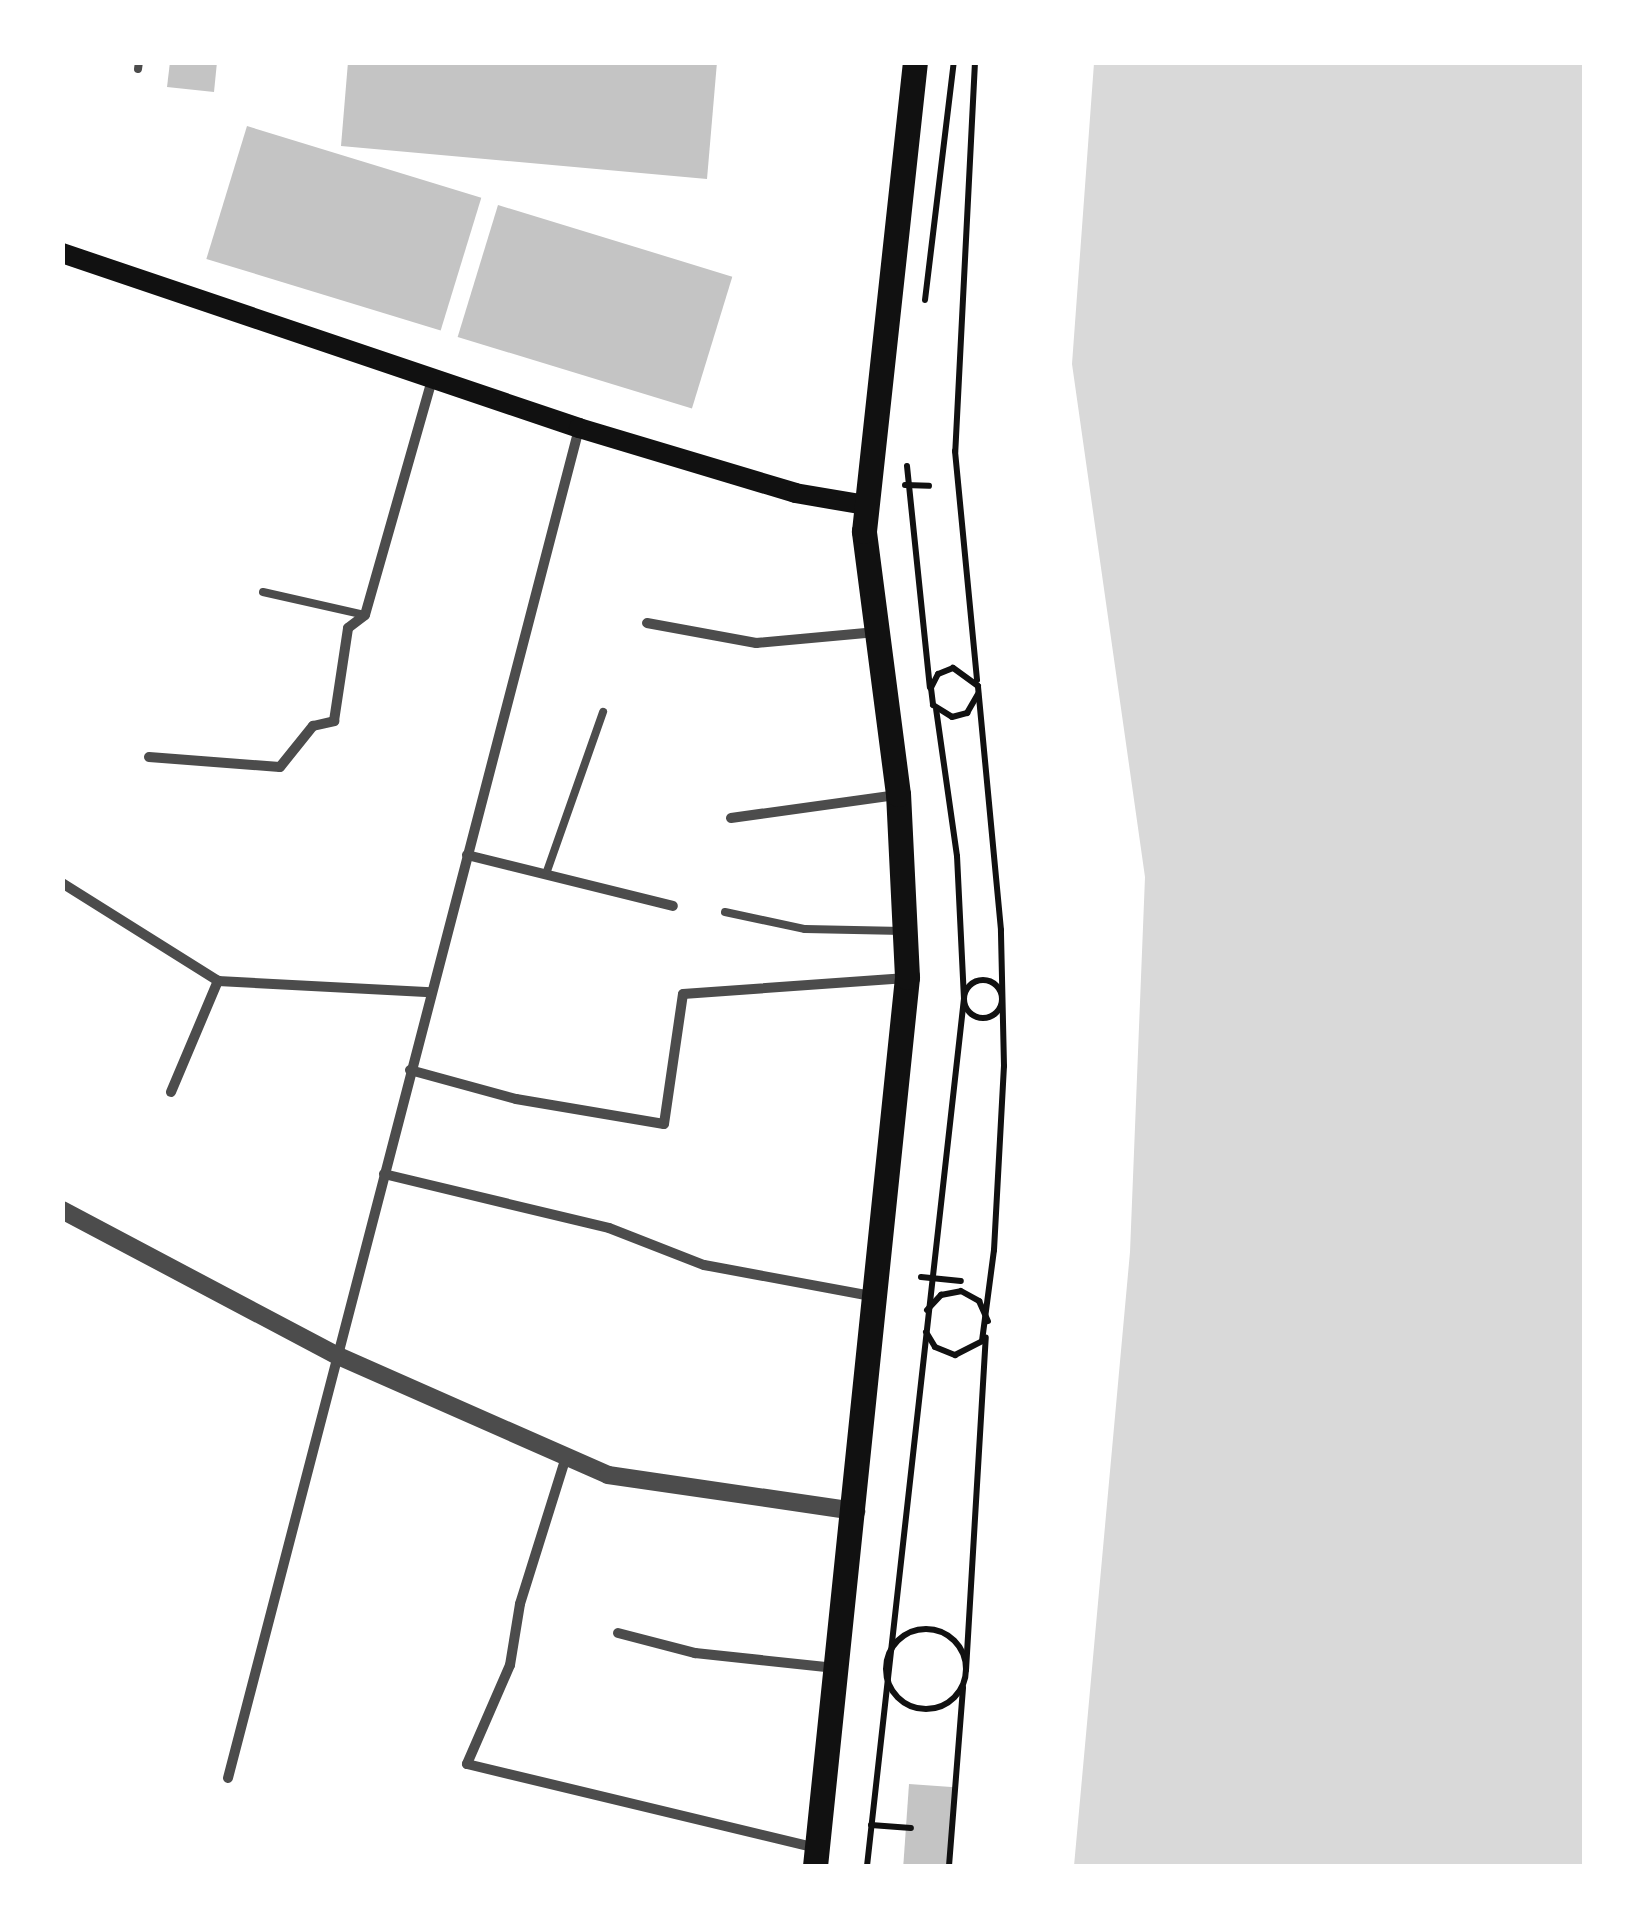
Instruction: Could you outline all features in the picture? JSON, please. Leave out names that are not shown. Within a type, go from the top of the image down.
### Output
[{"type":"main road","points":[[816,1858],[856,1511],[907,978],[898,794],[864,505],[915,62]]},
{"type":"main road","points":[[64,260],[579,428],[795,493],[864,505]]},
{"type":"street","points":[[150,757],[280,767],[314,726],[334,721],[348,628],[364,615],[432,380]]},
{"type":"street","points":[[228,1778],[579,428]]},
{"type":"street","points":[[647,622],[756,643],[878,632]]},
{"type":"street","points":[[731,818],[898,794]]},
{"type":"street","points":[[467,855],[673,906]]},
{"type":"street","points":[[62,883],[218,982],[431,992]]},
{"type":"street","points":[[410,1070],[516,1099],[664,1124],[683,994],[907,978]]},
{"type":"street","points":[[172,1092],[218,982]]},
{"type":"street","points":[[384,1174],[609,1228],[704,1265],[876,1297]]},
{"type":"street","points":[[62,1210],[336,1355],[608,1476],[856,1511]]},
{"type":"street","points":[[566,1457],[520,1604],[510,1665],[467,1764],[816,1858]]},
{"type":"street","points":[[618,1633],[695,1653],[836,1668]]},
{"type":"lane","points":[[262,592],[364,615]]},
{"type":"lane","points":[[546,874],[603,712]]},
{"type":"lane","points":[[725,912],[805,929],[907,932]]},
{"type":"path","points":[[925,304],[954,62]]},
{"type":"path","points":[[949,1866],[1002,1140],[1002,996],[955,451],[975,62]]},
{"type":"path","points":[[867,1866],[885,1668],[964,999],[954,824],[930,688],[903,485],[908,448]]},
{"type":"path","points":[[903,485],[930,486]]},
{"type":"path","points":[[930,688],[938,674],[953,668],[978,690]]},
{"type":"path","points":[[936,708],[960,716],[973,708],[978,690]]},
{"type":"path","points":[[979,980],[996,985],[1002,996],[996,1014],[984,1018],[968,1010],[964,999],[979,980]]},
{"type":"path","points":[[921,1277],[961,1282]]},
{"type":"path","points":[[987,1331],[975,1348],[955,1355],[935,1348],[925,1320],[933,1301],[962,1291],[980,1302],[988,1320]]},
{"type":"path","points":[[964,1682],[941,1707],[914,1708],[893,1693],[885,1668],[904,1634],[930,1629],[952,1639],[966,1670]]},
{"type":"path","points":[[871,1825],[911,1828]]},
{"type":"shaded area","points":[[1094,63],[1584,63],[1584,1866],[1074,1866],[1130,1252],[1145,877],[1072,364]]},
{"type":"building","points":[[170,62],[217,62],[214,92],[167,87]]},
{"type":"building","points":[[348,62],[717,62],[707,179],[341,146]]},
{"type":"building","points":[[247,126],[481,198],[441,331],[206,259]]},
{"type":"building","points":[[498,205],[732,277],[692,409],[458,337]]},
{"type":"building","points":[[909,1784],[955,1787],[949,1866],[903,1866]]}]
